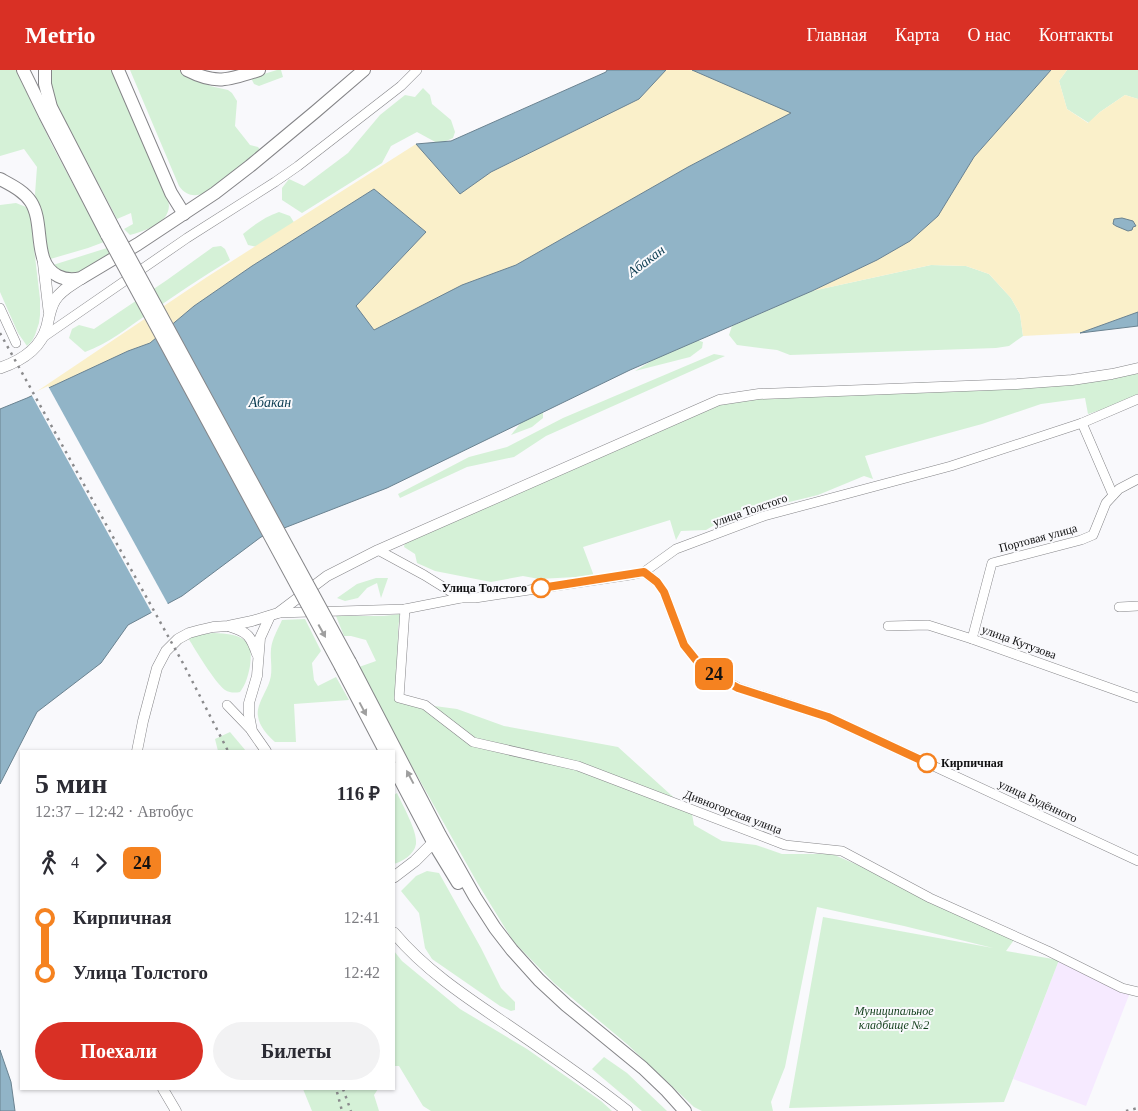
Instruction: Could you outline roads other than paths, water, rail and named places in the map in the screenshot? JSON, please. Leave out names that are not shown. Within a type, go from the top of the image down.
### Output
[{"type":"main road","points":[[23,70],[40,106],[346,665],[390,750]]},
{"type":"main road","points":[[33,70],[110,232]]},
{"type":"main road","points":[[46,70],[45,84],[52,111]]},
{"type":"main road","points":[[118,70],[171,193],[184,214]]},
{"type":"main road","points":[[127,70],[184,214]]},
{"type":"main road","points":[[186,70],[204,77],[221,80],[259,70]]},
{"type":"main road","points":[[0,368],[19,360],[36,347],[46,328],[52,304],[61,292],[215,193],[316,112],[364,70]]},
{"type":"main road","points":[[0,179],[22,192],[32,203],[36,214],[50,312]]},
{"type":"main road","points":[[43,257],[49,269],[58,276],[72,279],[85,276]]},
{"type":"main road","points":[[346,665],[385,750]]},
{"type":"main road","points":[[395,759],[489,934],[506,956],[562,1012],[640,1073],[677,1111]]},
{"type":"main road","points":[[395,770],[419,814],[495,928],[512,950],[539,980],[566,1005],[643,1068],[685,1111]]},
{"type":"main road","points":[[415,861],[423,835],[419,814]]},
{"type":"main road","points":[[395,876],[415,861],[437,839]]},
{"type":"main road","points":[[395,934],[430,969],[453,988],[589,1082],[627,1111]]},
{"type":"street","points":[[42,338],[187,238],[298,166],[401,86],[417,70]]},
{"type":"street","points":[[0,308],[16,343]]},
{"type":"street","points":[[136,750],[157,668],[166,651],[178,639],[188,633],[252,621],[274,614],[326,576],[378,550],[718,400],[759,394],[1063,381],[1138,368]]},
{"type":"street","name":"улица Толстого","points":[[274,614],[405,609],[461,598],[476,598],[644,572],[676,549],[764,516],[951,466],[1082,423],[1138,399]]},
{"type":"street","points":[[1082,423],[1113,495]]},
{"type":"street","name":"Портовая улица","points":[[972,639],[992,563],[1081,540],[1093,535],[1106,503],[1118,489],[1138,479]]},
{"type":"street","points":[[378,550],[461,598]]},
{"type":"street","name":"улица Будённого","points":[[644,572],[657,582],[664,592],[684,645],[696,660],[718,677],[738,688],[828,717],[1138,861]]},
{"type":"street","points":[[1119,607],[1138,606]]},
{"type":"street","name":"Дивногорская улица","points":[[405,609],[399,698],[425,705],[473,742],[578,766],[785,845],[842,852],[930,898],[1048,951],[1122,988],[1138,992]]},
{"type":"street","points":[[252,731],[248,715],[257,676],[260,638],[274,614]]},
{"type":"street","name":"улица Кутузова","points":[[888,626],[928,625],[1138,698]]},
{"type":"street","points":[[228,626],[241,630],[252,640],[258,657]]},
{"type":"street","points":[[227,705],[252,731],[265,750]]},
{"type":"street","points":[[164,1090],[176,1111]]},
{"type":"water","points":[[607,70],[666,70],[639,99],[491,172],[460,194],[416,144],[451,141]]},
{"type":"water","name":"Абакан","points":[[692,70],[1051,70],[974,157],[938,216],[910,241],[877,260],[812,291],[630,370],[387,488],[261,537],[182,596],[128,625],[101,663],[37,712],[0,784],[0,409],[128,351],[150,343],[194,306],[252,266],[374,189],[426,232],[356,306],[374,330],[462,285],[516,265],[688,167],[791,113]]},
{"type":"water","points":[[1122,218],[1133,221],[1136,226],[1128,231],[1113,224],[1114,219]]},
{"type":"water","points":[[1138,312],[1138,326],[1080,333]]},
{"type":"water","points":[[0,1050],[11,1082],[15,1111],[0,1111]]},
{"type":"railway","points":[[0,333],[184,665],[227,750]]},
{"type":"railway","points":[[343,1090],[351,1111]]},
{"type":"railway","points":[[337,1092],[342,1111]]},
{"type":"railway","points":[[1126,1111],[1138,1108]]},
{"type":"place","name":"Улица Толстого","points":[[541,588]]},
{"type":"place","name":"Кирпичная","points":[[927,763]]},
{"type":"park label","name":"Муниципальное кладбище №2","points":[[894,1018]]}]
